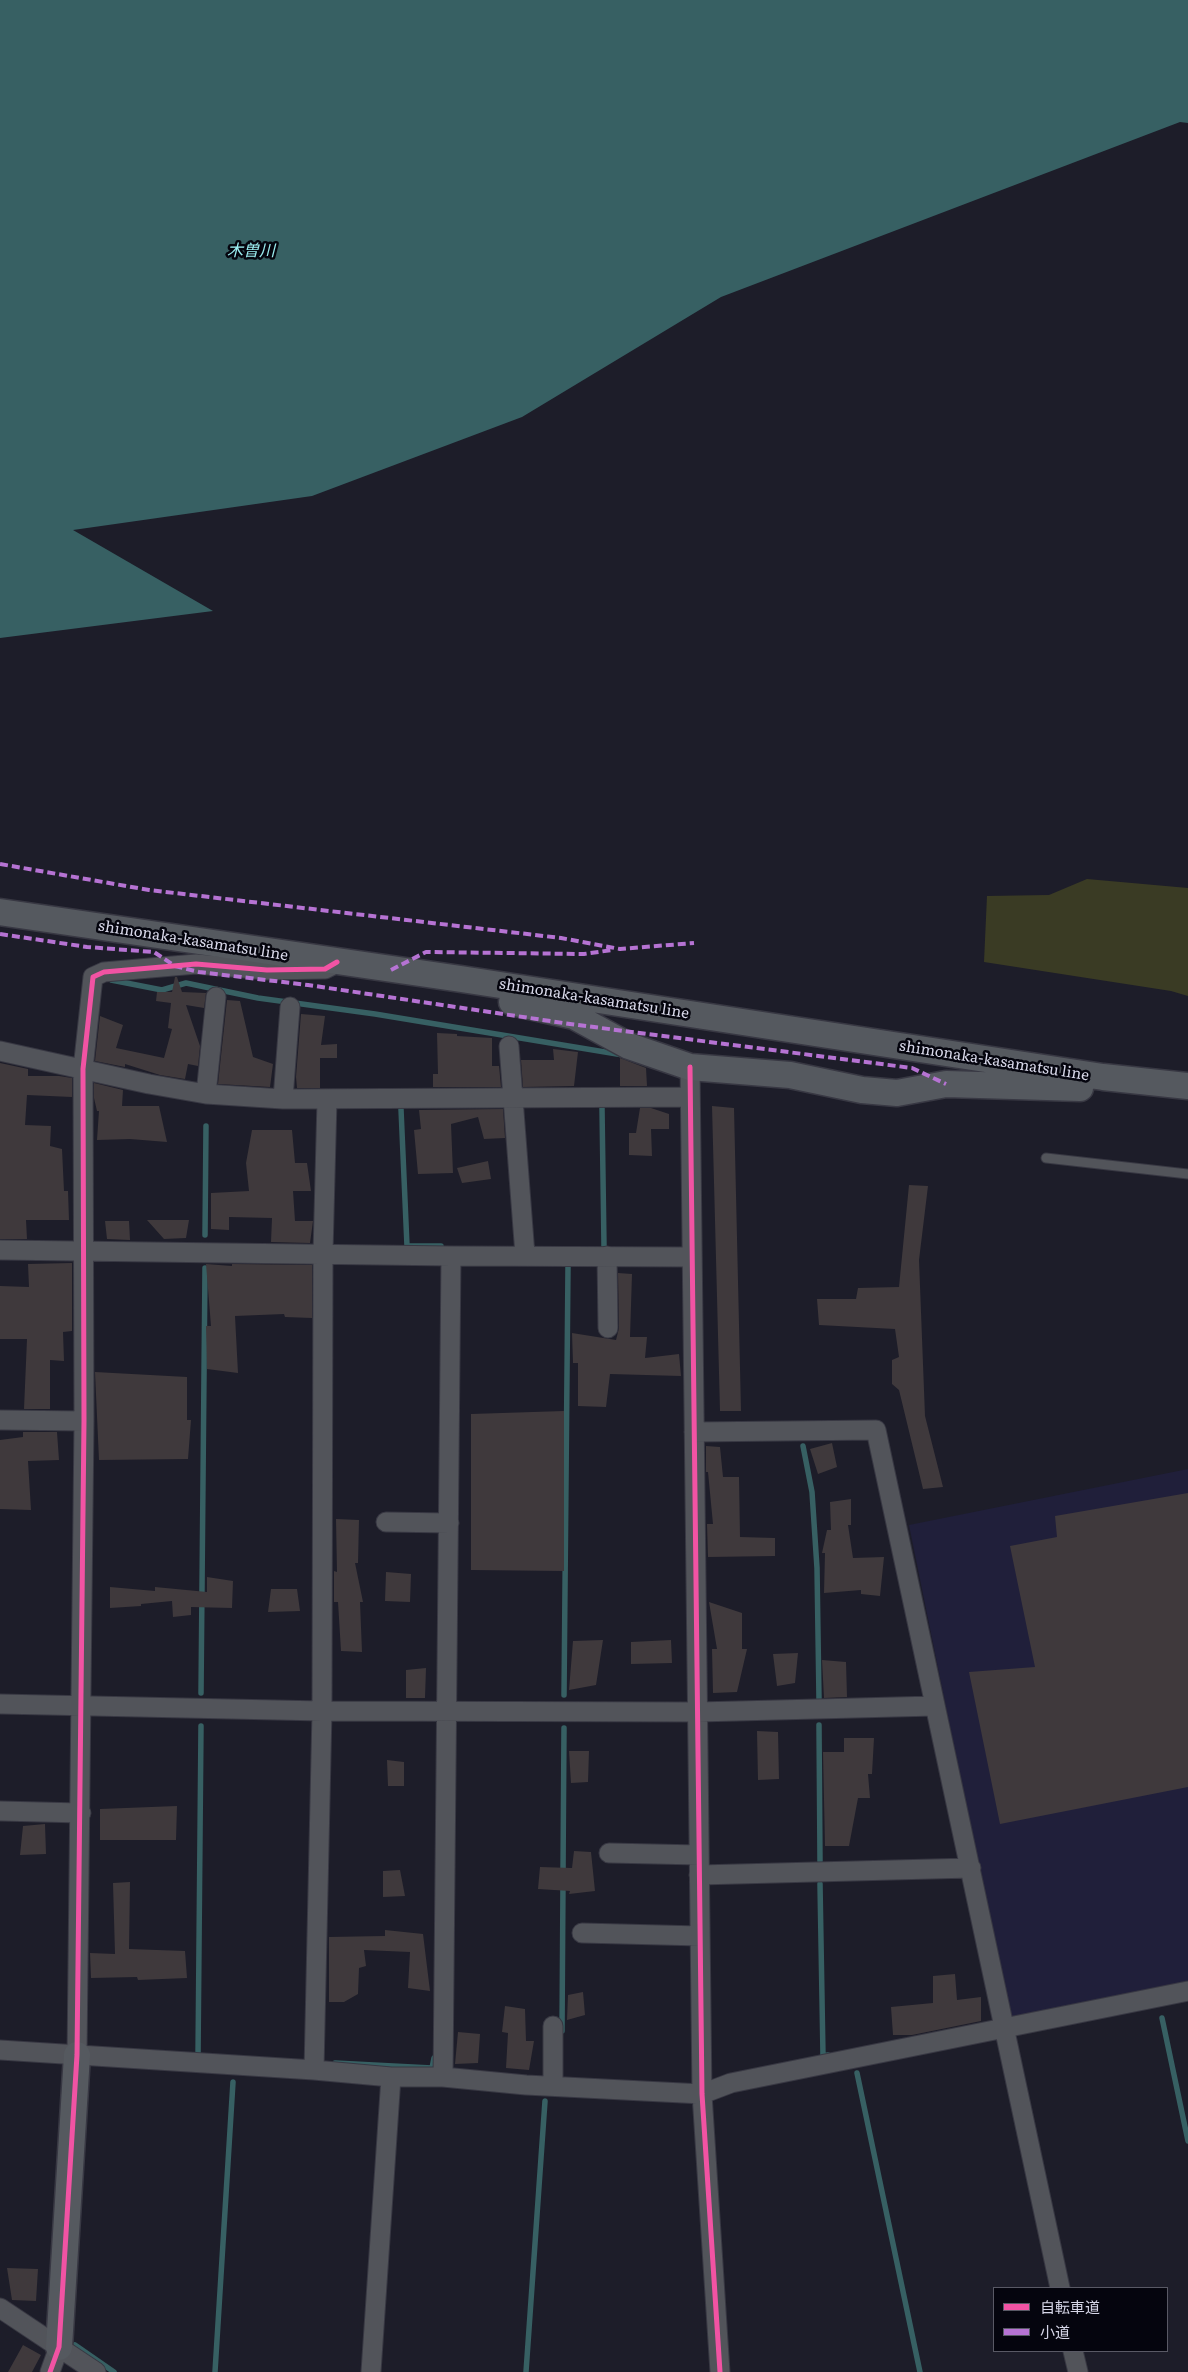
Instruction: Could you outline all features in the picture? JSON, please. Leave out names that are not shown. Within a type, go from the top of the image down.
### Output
[{"type":"main road","name":"shimonaka-kasamatsu line","points":[[0,912],[461,979],[1103,1078],[1188,1086]]},
{"type":"main road","points":[[461,979],[481,995],[574,1016],[630,1046],[690,1067],[790,1075],[862,1090],[897,1093],[946,1084],[1079,1088],[1103,1078]]},
{"type":"main road","points":[[59,2347],[77,2055]]},
{"type":"street","points":[[77,2055],[84,1421],[83,1069],[93,977],[104,972],[196,964],[267,970],[325,970],[337,962]]},
{"type":"street","points":[[206,1094],[216,997]]},
{"type":"street","points":[[283,1099],[290,1007]]},
{"type":"street","points":[[509,1046],[525,1255]]},
{"type":"street","points":[[0,1051],[149,1084],[206,1094],[327,1100],[690,1097]]},
{"type":"street","points":[[690,1067],[702,2094],[720,2372]]},
{"type":"street","points":[[314,2070],[322,1711],[322,1254],[327,1100]]},
{"type":"street","points":[[0,1250],[692,1257]]},
{"type":"street","points":[[443,2077],[451,1256]]},
{"type":"street","points":[[607,1256],[608,1328]]},
{"type":"street","points":[[0,1420],[84,1421]]},
{"type":"street","points":[[694,1432],[876,1430],[1060,2287]]},
{"type":"street","points":[[386,1522],[449,1523]]},
{"type":"street","points":[[0,1704],[447,1712],[698,1712],[936,1706]]},
{"type":"street","points":[[0,1811],[81,1813]]},
{"type":"street","points":[[609,1853],[699,1855]]},
{"type":"street","points":[[699,1875],[971,1868]]},
{"type":"street","points":[[582,1933],[700,1936]]},
{"type":"street","points":[[0,2050],[314,2070],[391,2077],[443,2077],[553,2086],[702,2094],[731,2083],[1188,1991]]},
{"type":"street","points":[[553,2026],[553,2086]]},
{"type":"street","points":[[371,2372],[391,2077]]},
{"type":"street","points":[[0,2308],[96,2372]]},
{"type":"street","points":[[50,2372],[59,2347]]},
{"type":"street","points":[[1073,2352],[1078,2372]]},
{"type":"lane","points":[[1046,1158],[1188,1174]]},
{"type":"shaded area","points":[[1087,879],[1188,888],[1188,996],[1171,991],[984,962],[987,896],[1049,895]]},
{"type":"shaded area","points":[[1188,1469],[1188,1986],[1010,2022],[909,1525]]},
{"type":"water","name":"木曽川","points":[[0,0],[1188,0],[1188,123],[1180,122],[721,297],[522,417],[312,496],[73,530],[213,611],[0,638]]},
{"type":"building","points":[[175,977],[177,977],[182,992],[206,993],[204,1008],[186,1005],[200,1046],[198,1066],[188,1064],[185,1079],[160,1075],[125,1064],[125,1067],[95,1061],[100,1016],[123,1025],[116,1048],[164,1058],[172,1029],[168,1028],[171,1003],[156,1001],[157,992],[172,992]]},
{"type":"building","points":[[227,1000],[240,1001],[253,1057],[273,1064],[270,1087],[218,1084]]},
{"type":"building","points":[[301,1014],[325,1016],[321,1045],[337,1044],[337,1058],[320,1058],[320,1088],[297,1088],[296,1077]]},
{"type":"building","points":[[437,1033],[492,1038],[492,1066],[499,1066],[501,1087],[433,1087],[433,1074],[438,1074]]},
{"type":"building","points":[[553,1049],[578,1052],[574,1086],[523,1087],[521,1060],[554,1060]]},
{"type":"building","points":[[620,1058],[646,1068],[647,1086],[620,1086]]},
{"type":"building","points":[[0,1063],[28,1069],[28,1076],[72,1078],[72,1097],[27,1095],[25,1125],[51,1126],[50,1146],[62,1149],[64,1191],[68,1191],[69,1220],[26,1220],[27,1239],[0,1239]]},
{"type":"building","points":[[94,1083],[123,1090],[122,1106],[159,1106],[167,1142],[130,1139],[97,1140],[99,1111],[97,1111],[94,1098]]},
{"type":"building","points":[[712,1106],[734,1108],[741,1411],[720,1411]]},
{"type":"building","points":[[640,1108],[651,1108],[669,1114],[669,1129],[651,1129],[652,1156],[629,1155],[629,1133],[636,1133]]},
{"type":"building","points":[[503,1109],[505,1138],[484,1139],[478,1117],[451,1124],[453,1173],[418,1174],[414,1130],[421,1129],[419,1110]]},
{"type":"building","points":[[252,1130],[292,1130],[295,1163],[307,1163],[311,1191],[293,1191],[295,1221],[313,1221],[310,1243],[271,1242],[272,1218],[229,1217],[229,1230],[211,1229],[211,1193],[249,1191],[246,1163]]},
{"type":"building","points":[[488,1161],[491,1179],[462,1183],[457,1168]]},
{"type":"building","points":[[909,1185],[928,1186],[919,1260],[925,1416],[943,1487],[923,1489],[899,1390],[892,1384],[892,1360],[899,1357],[895,1329],[819,1325],[817,1299],[856,1299],[858,1288],[899,1287]]},
{"type":"building","points":[[147,1220],[189,1220],[186,1238],[164,1239]]},
{"type":"building","points":[[105,1221],[129,1221],[130,1240],[107,1239]]},
{"type":"building","points":[[72,1263],[72,1331],[63,1332],[64,1361],[50,1360],[50,1409],[24,1409],[27,1339],[0,1339],[0,1286],[29,1287],[28,1264]]},
{"type":"building","points":[[206,1264],[232,1266],[232,1264],[312,1265],[312,1318],[285,1317],[284,1314],[235,1316],[238,1373],[207,1369],[206,1326],[211,1326]]},
{"type":"building","points":[[618,1273],[632,1274],[630,1337],[647,1337],[645,1358],[679,1354],[681,1376],[610,1374],[606,1407],[578,1406],[578,1363],[573,1363],[572,1333],[616,1340],[619,1328]]},
{"type":"building","points":[[95,1372],[187,1377],[187,1420],[191,1420],[188,1459],[99,1460]]},
{"type":"building","points":[[564,1411],[564,1571],[471,1570],[471,1414]]},
{"type":"building","points":[[23,1432],[57,1432],[59,1460],[28,1461],[31,1510],[0,1509],[0,1440],[23,1437]]},
{"type":"building","points":[[832,1443],[837,1467],[818,1474],[810,1449]]},
{"type":"building","points":[[706,1446],[720,1447],[723,1477],[739,1477],[740,1537],[775,1538],[775,1556],[708,1557],[707,1524],[713,1524],[708,1472],[706,1472]]},
{"type":"building","points":[[1188,1493],[1188,1787],[1000,1824],[969,1672],[1035,1667],[1010,1546],[1057,1537],[1055,1516]]},
{"type":"building","points":[[851,1499],[851,1525],[848,1525],[853,1558],[884,1557],[880,1596],[861,1594],[861,1590],[824,1593],[825,1553],[822,1553],[827,1530],[831,1530],[830,1502]]},
{"type":"building","points":[[336,1519],[359,1520],[358,1563],[355,1563],[363,1602],[360,1602],[362,1652],[341,1651],[338,1602],[334,1602],[334,1571],[337,1572]]},
{"type":"building","points":[[386,1572],[411,1574],[410,1602],[385,1601]]},
{"type":"building","points":[[207,1577],[233,1581],[232,1608],[191,1607],[191,1615],[173,1617],[172,1601],[110,1608],[110,1587],[155,1591],[155,1587],[207,1592]]},
{"type":"building","points":[[271,1589],[297,1589],[300,1611],[268,1612]]},
{"type":"building","points":[[709,1602],[742,1613],[742,1649],[747,1649],[737,1692],[713,1693],[712,1649],[717,1649]]},
{"type":"building","points":[[603,1640],[596,1685],[569,1690],[573,1641]]},
{"type":"building","points":[[671,1640],[672,1663],[631,1664],[631,1642]]},
{"type":"building","points":[[798,1653],[795,1683],[777,1686],[773,1654]]},
{"type":"building","points":[[822,1660],[846,1662],[847,1697],[824,1698]]},
{"type":"building","points":[[426,1668],[425,1698],[406,1698],[406,1670]]},
{"type":"building","points":[[757,1731],[778,1732],[779,1779],[758,1780]]},
{"type":"building","points":[[844,1738],[874,1738],[872,1774],[868,1774],[870,1798],[858,1798],[849,1846],[825,1846],[823,1752],[844,1752]]},
{"type":"building","points":[[569,1751],[589,1751],[588,1782],[571,1783]]},
{"type":"building","points":[[387,1760],[404,1762],[404,1786],[388,1786]]},
{"type":"building","points":[[177,1806],[176,1840],[100,1840],[100,1809]]},
{"type":"building","points":[[45,1824],[46,1854],[20,1855],[23,1826]]},
{"type":"building","points":[[574,1851],[591,1852],[595,1891],[569,1894],[570,1891],[538,1889],[540,1867],[572,1868]]},
{"type":"building","points":[[400,1870],[405,1896],[383,1897],[383,1871]]},
{"type":"building","points":[[130,1882],[129,1949],[185,1951],[187,1978],[138,1980],[137,1977],[91,1978],[90,1953],[115,1954],[113,1883]]},
{"type":"building","points":[[385,1930],[423,1934],[430,1991],[408,1988],[410,1952],[364,1950],[366,1966],[359,1968],[358,1994],[344,2002],[329,2002],[329,1937],[385,1936]]},
{"type":"building","points":[[955,1974],[957,2000],[981,1997],[981,2021],[912,2035],[893,2035],[891,2007],[933,2003],[933,1976]]},
{"type":"building","points":[[583,1992],[585,2015],[567,2020],[568,1995]]},
{"type":"building","points":[[505,2006],[525,2009],[526,2041],[534,2041],[529,2070],[506,2068],[508,2033],[502,2032]]},
{"type":"building","points":[[458,2032],[480,2034],[478,2063],[455,2064]]},
{"type":"building","points":[[7,2268],[38,2269],[36,2301],[12,2300]]},
{"type":"building","points":[[23,2345],[41,2355],[32,2372],[8,2372]]},
{"type":"waterway","points":[[111,980],[162,990],[186,983],[258,998],[375,1014],[623,1055]]},
{"type":"waterway","points":[[602,1108],[604,1246]]},
{"type":"waterway","points":[[401,1109],[407,1246],[441,1246]]},
{"type":"waterway","points":[[205,1235],[206,1126]]},
{"type":"waterway","points":[[564,1695],[568,1267]]},
{"type":"waterway","points":[[201,1693],[205,1268]]},
{"type":"waterway","points":[[803,1446],[812,1492],[817,1568],[819,1699]]},
{"type":"waterway","points":[[819,1725],[820,1861]]},
{"type":"waterway","points":[[198,2056],[201,1726]]},
{"type":"waterway","points":[[563,1873],[564,1728]]},
{"type":"waterway","points":[[562,2031],[563,1883]]},
{"type":"waterway","points":[[820,1884],[823,2056],[828,2055]]},
{"type":"waterway","points":[[1162,2018],[1188,2141]]},
{"type":"waterway","points":[[335,2063],[432,2068],[434,2058]]},
{"type":"waterway","points":[[857,2073],[920,2372]]},
{"type":"waterway","points":[[215,2372],[233,2082]]},
{"type":"waterway","points":[[526,2372],[545,2101]]},
{"type":"waterway","points":[[75,2345],[114,2372]]},
{"type":"marked path","points":[[0,864],[149,890],[561,938],[620,949],[694,943]]},
{"type":"marked path","points":[[0,934],[87,947],[154,952],[175,966],[199,972],[308,985],[570,1024],[912,1068],[946,1084]]},
{"type":"marked path","points":[[391,970],[426,952],[584,954],[612,950]]},
{"type":"cycle path","points":[[50,2372],[59,2347],[77,2055],[84,1421],[83,1069],[93,977],[104,972],[196,964],[267,970],[325,969],[337,962]]},
{"type":"cycle path","points":[[690,1067],[702,2094],[720,2372]]}]
